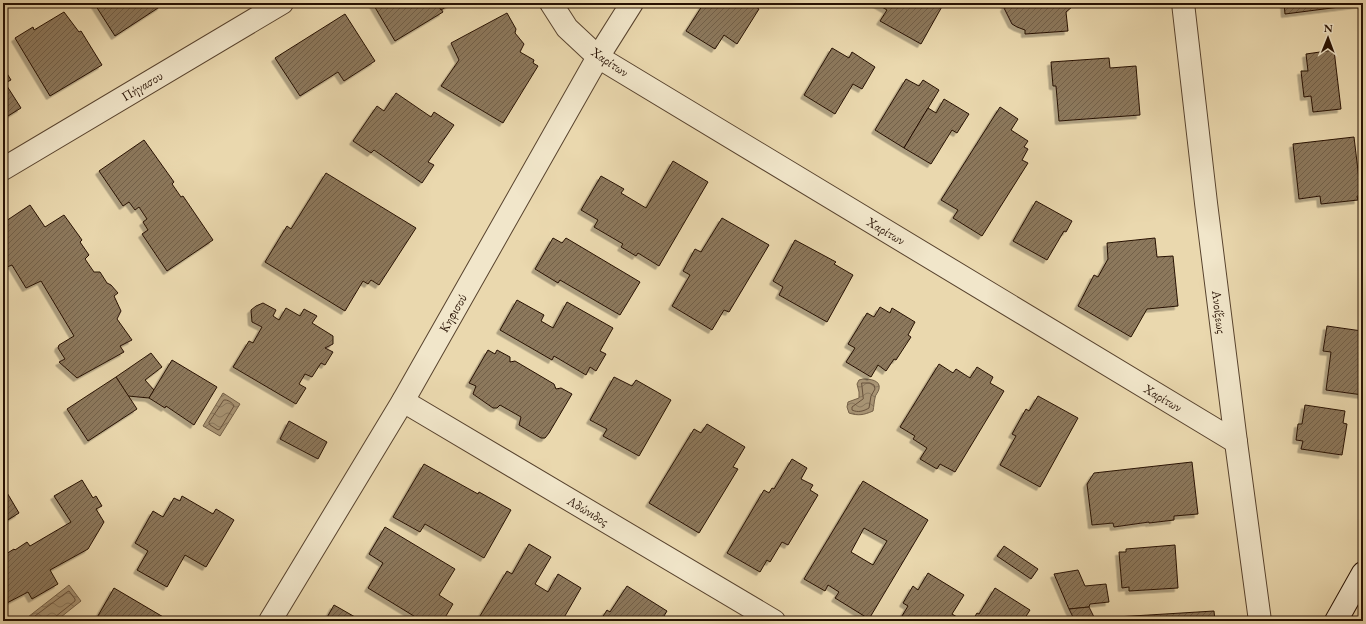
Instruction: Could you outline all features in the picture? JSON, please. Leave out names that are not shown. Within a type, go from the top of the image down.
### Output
[{"type":"street","name":"Πήγασου","points":[[3,169],[282,3]]},
{"type":"street","name":"Χαρίτων","points":[[551,3],[567,28],[598,57],[1236,442]]},
{"type":"street","name":"Κηφισού","points":[[270,621],[403,401],[598,57],[632,3]]},
{"type":"street","name":"Ανοίξεως","points":[[1183,3],[1206,203],[1260,621]]},
{"type":"street","name":"Αδώνιδος","points":[[403,401],[774,621]]},
{"type":"street","points":[[1336,621],[1363,573]]},
{"type":"water","points":[[869,379],[877,382],[879,390],[875,397],[873,411],[861,415],[855,415],[849,413],[847,407],[848,402],[859,398],[857,384],[859,380]]},
{"type":"water","points":[[223,393],[240,404],[220,436],[203,426]]},
{"type":"water","points":[[69,585],[81,601],[56,621],[31,621],[28,617]]},
{"type":"building","points":[[94,3],[160,3],[161,6],[115,36]]},
{"type":"building","points":[[437,3],[443,12],[395,41],[373,4]]},
{"type":"building","points":[[437,3],[452,3],[441,10]]},
{"type":"building","points":[[704,3],[750,3],[759,9],[737,44],[724,35],[715,49],[686,31]]},
{"type":"building","points":[[875,3],[944,3],[921,44],[880,21],[887,10]]},
{"type":"building","points":[[1002,3],[1068,3],[1072,7],[1066,12],[1068,31],[1025,34],[1025,30],[1012,24],[1004,8],[1006,5]]},
{"type":"building","points":[[1284,3],[1363,3],[1363,4],[1285,14]]},
{"type":"building","points":[[64,12],[79,32],[81,31],[102,65],[50,96],[15,38],[33,27],[34,30]]},
{"type":"building","points":[[507,13],[516,29],[515,33],[524,44],[520,52],[534,60],[533,63],[538,66],[503,123],[441,86],[459,60],[451,43]]},
{"type":"building","points":[[345,14],[375,61],[344,81],[338,72],[300,96],[275,58]]},
{"type":"building","points":[[832,48],[849,58],[852,52],[875,67],[862,89],[853,84],[835,114],[804,95]]},
{"type":"building","points":[[1334,50],[1341,109],[1313,112],[1311,96],[1304,97],[1301,71],[1308,71],[1306,54]]},
{"type":"building","points":[[1109,58],[1110,68],[1136,66],[1140,115],[1059,121],[1056,86],[1053,86],[1051,62]]},
{"type":"building","points":[[3,67],[11,80],[5,83],[21,108],[3,119]]},
{"type":"building","points":[[906,79],[919,86],[923,80],[939,90],[904,148],[875,130]]},
{"type":"building","points":[[396,93],[431,117],[434,112],[454,125],[428,162],[434,165],[422,183],[374,150],[371,153],[353,141],[377,106],[384,111]]},
{"type":"building","points":[[944,99],[969,114],[957,133],[952,130],[931,164],[904,148],[928,108],[936,113]]},
{"type":"building","points":[[1000,107],[1018,119],[1011,130],[1028,141],[1024,147],[1028,149],[1022,160],[1028,163],[982,236],[953,218],[958,210],[941,200]]},
{"type":"building","points":[[1354,137],[1361,196],[1357,196],[1358,200],[1321,204],[1320,196],[1299,199],[1293,144]]},
{"type":"building","points":[[144,140],[174,182],[172,184],[181,197],[183,196],[213,240],[167,271],[142,234],[148,230],[143,222],[147,219],[139,207],[135,210],[129,202],[123,206],[99,171]]},
{"type":"building","points":[[673,161],[708,182],[659,266],[638,253],[636,256],[621,247],[623,244],[594,227],[598,220],[581,210],[601,176],[624,189],[621,193],[646,208]]},
{"type":"building","points":[[326,173],[416,228],[379,285],[371,280],[368,284],[363,281],[345,311],[265,262],[287,226],[291,229]]},
{"type":"building","points":[[1036,201],[1072,221],[1066,232],[1064,231],[1047,260],[1013,241]]},
{"type":"building","points":[[30,205],[45,227],[64,215],[82,240],[80,242],[89,255],[85,259],[94,272],[100,272],[107,283],[111,285],[118,293],[114,296],[121,311],[117,319],[132,340],[120,346],[124,352],[77,378],[59,362],[65,359],[58,348],[59,345],[74,336],[41,281],[26,288],[12,265],[7,267],[3,259],[3,223]]},
{"type":"building","points":[[722,218],[769,245],[729,312],[724,310],[712,330],[672,306],[690,275],[683,271],[695,249],[701,252]]},
{"type":"building","points":[[553,238],[562,243],[566,238],[640,282],[620,315],[560,280],[558,283],[535,269]]},
{"type":"building","points":[[1155,238],[1157,257],[1173,256],[1178,306],[1147,309],[1131,337],[1078,306],[1094,275],[1098,277],[1108,259],[1107,243]]},
{"type":"building","points":[[795,240],[836,262],[834,264],[853,275],[827,322],[779,295],[783,287],[773,281]]},
{"type":"building","points":[[517,300],[544,315],[541,321],[553,328],[567,302],[613,328],[600,351],[606,354],[596,371],[590,367],[586,375],[554,356],[552,360],[500,330]]},
{"type":"building","points":[[263,303],[276,310],[273,316],[279,320],[286,308],[300,316],[304,309],[317,316],[312,323],[333,336],[333,344],[325,348],[333,352],[325,365],[321,363],[312,377],[305,374],[299,384],[306,388],[296,404],[233,367],[249,341],[253,343],[262,327],[252,322],[251,310]]},
{"type":"building","points":[[880,307],[890,313],[892,308],[915,322],[908,335],[911,337],[896,360],[894,359],[886,371],[878,365],[871,377],[846,362],[855,348],[848,344],[867,313],[874,317]]},
{"type":"building","points":[[1327,326],[1362,331],[1363,329],[1363,395],[1326,390],[1331,352],[1323,351]]},
{"type":"building","points":[[488,350],[495,354],[497,350],[510,357],[510,362],[515,361],[554,384],[556,389],[561,388],[572,394],[545,438],[541,438],[519,425],[521,417],[500,405],[497,408],[493,408],[473,394],[476,386],[469,383]]},
{"type":"building","points":[[151,353],[162,367],[145,380],[154,390],[149,398],[128,396],[116,377]]},
{"type":"building","points":[[172,360],[217,387],[194,425],[166,406],[165,408],[149,398]]},
{"type":"building","points":[[939,364],[953,373],[956,369],[970,378],[977,367],[993,377],[990,383],[1004,391],[955,472],[940,464],[937,469],[920,459],[927,448],[913,439],[915,436],[900,427]]},
{"type":"building","points":[[116,377],[137,409],[88,441],[67,409]]},
{"type":"building","points":[[614,377],[632,386],[636,380],[671,400],[639,456],[603,436],[607,429],[590,420]]},
{"type":"building","points":[[1038,396],[1078,418],[1040,487],[1000,465],[1016,436],[1012,434],[1026,409],[1029,411]]},
{"type":"building","points":[[1305,405],[1345,411],[1343,423],[1347,424],[1342,455],[1301,449],[1303,441],[1296,440],[1298,424],[1302,424]]},
{"type":"building","points":[[289,421],[327,442],[318,459],[280,439]]},
{"type":"building","points":[[707,424],[745,447],[733,467],[738,469],[699,533],[649,503],[694,429],[701,433]]},
{"type":"building","points":[[792,459],[807,468],[801,479],[813,485],[810,490],[818,495],[788,545],[782,542],[770,562],[767,560],[760,572],[727,553],[764,490],[769,493],[772,488],[774,489]]},
{"type":"building","points":[[1192,462],[1198,514],[1174,516],[1174,520],[1114,527],[1113,523],[1092,525],[1087,484],[1094,473]]},
{"type":"building","points":[[424,464],[478,494],[479,492],[511,510],[484,558],[425,524],[420,532],[393,517]]},
{"type":"building","points":[[82,480],[93,498],[96,496],[102,506],[96,509],[104,522],[88,549],[50,570],[58,584],[32,599],[28,592],[3,605],[3,560],[8,556],[6,554],[27,542],[30,546],[71,522],[54,496]]},
{"type":"building","points":[[863,481],[928,520],[869,619],[835,598],[839,592],[828,585],[825,591],[804,579]],"holes":[[[864,528],[887,541],[873,565],[851,552]]]},
{"type":"building","points":[[3,486],[19,513],[3,523]]},
{"type":"building","points":[[182,496],[213,514],[216,509],[234,520],[206,567],[185,555],[167,587],[137,570],[148,551],[135,543],[153,511],[163,517],[174,498],[180,501]]},
{"type":"building","points":[[385,527],[455,569],[439,595],[453,604],[443,621],[422,621],[368,588],[383,563],[369,554]]},
{"type":"building","points":[[529,544],[551,557],[535,584],[548,592],[558,574],[581,588],[562,621],[477,621],[507,571],[512,574]]},
{"type":"building","points":[[1175,545],[1178,588],[1129,591],[1129,587],[1122,588],[1119,552],[1126,552],[1126,549]]},
{"type":"building","points":[[1004,546],[1038,569],[1031,579],[997,556]]},
{"type":"building","points":[[1078,570],[1085,586],[1106,584],[1109,602],[1090,604],[1089,607],[1069,609],[1054,574]]},
{"type":"building","points":[[928,573],[964,595],[952,614],[957,617],[954,621],[899,621],[908,606],[903,603],[913,586],[918,590]]},
{"type":"building","points":[[627,586],[667,611],[661,621],[600,621],[607,610],[610,612]]},
{"type":"building","points":[[114,588],[170,621],[95,621]]},
{"type":"building","points":[[995,588],[1030,610],[1023,621],[972,621],[977,613],[979,614]]},
{"type":"building","points":[[334,605],[362,621],[325,621]]},
{"type":"building","points":[[1089,607],[1096,621],[1075,621],[1069,609]]},
{"type":"building","points":[[1214,611],[1215,621],[1117,621],[1116,617]]}]
